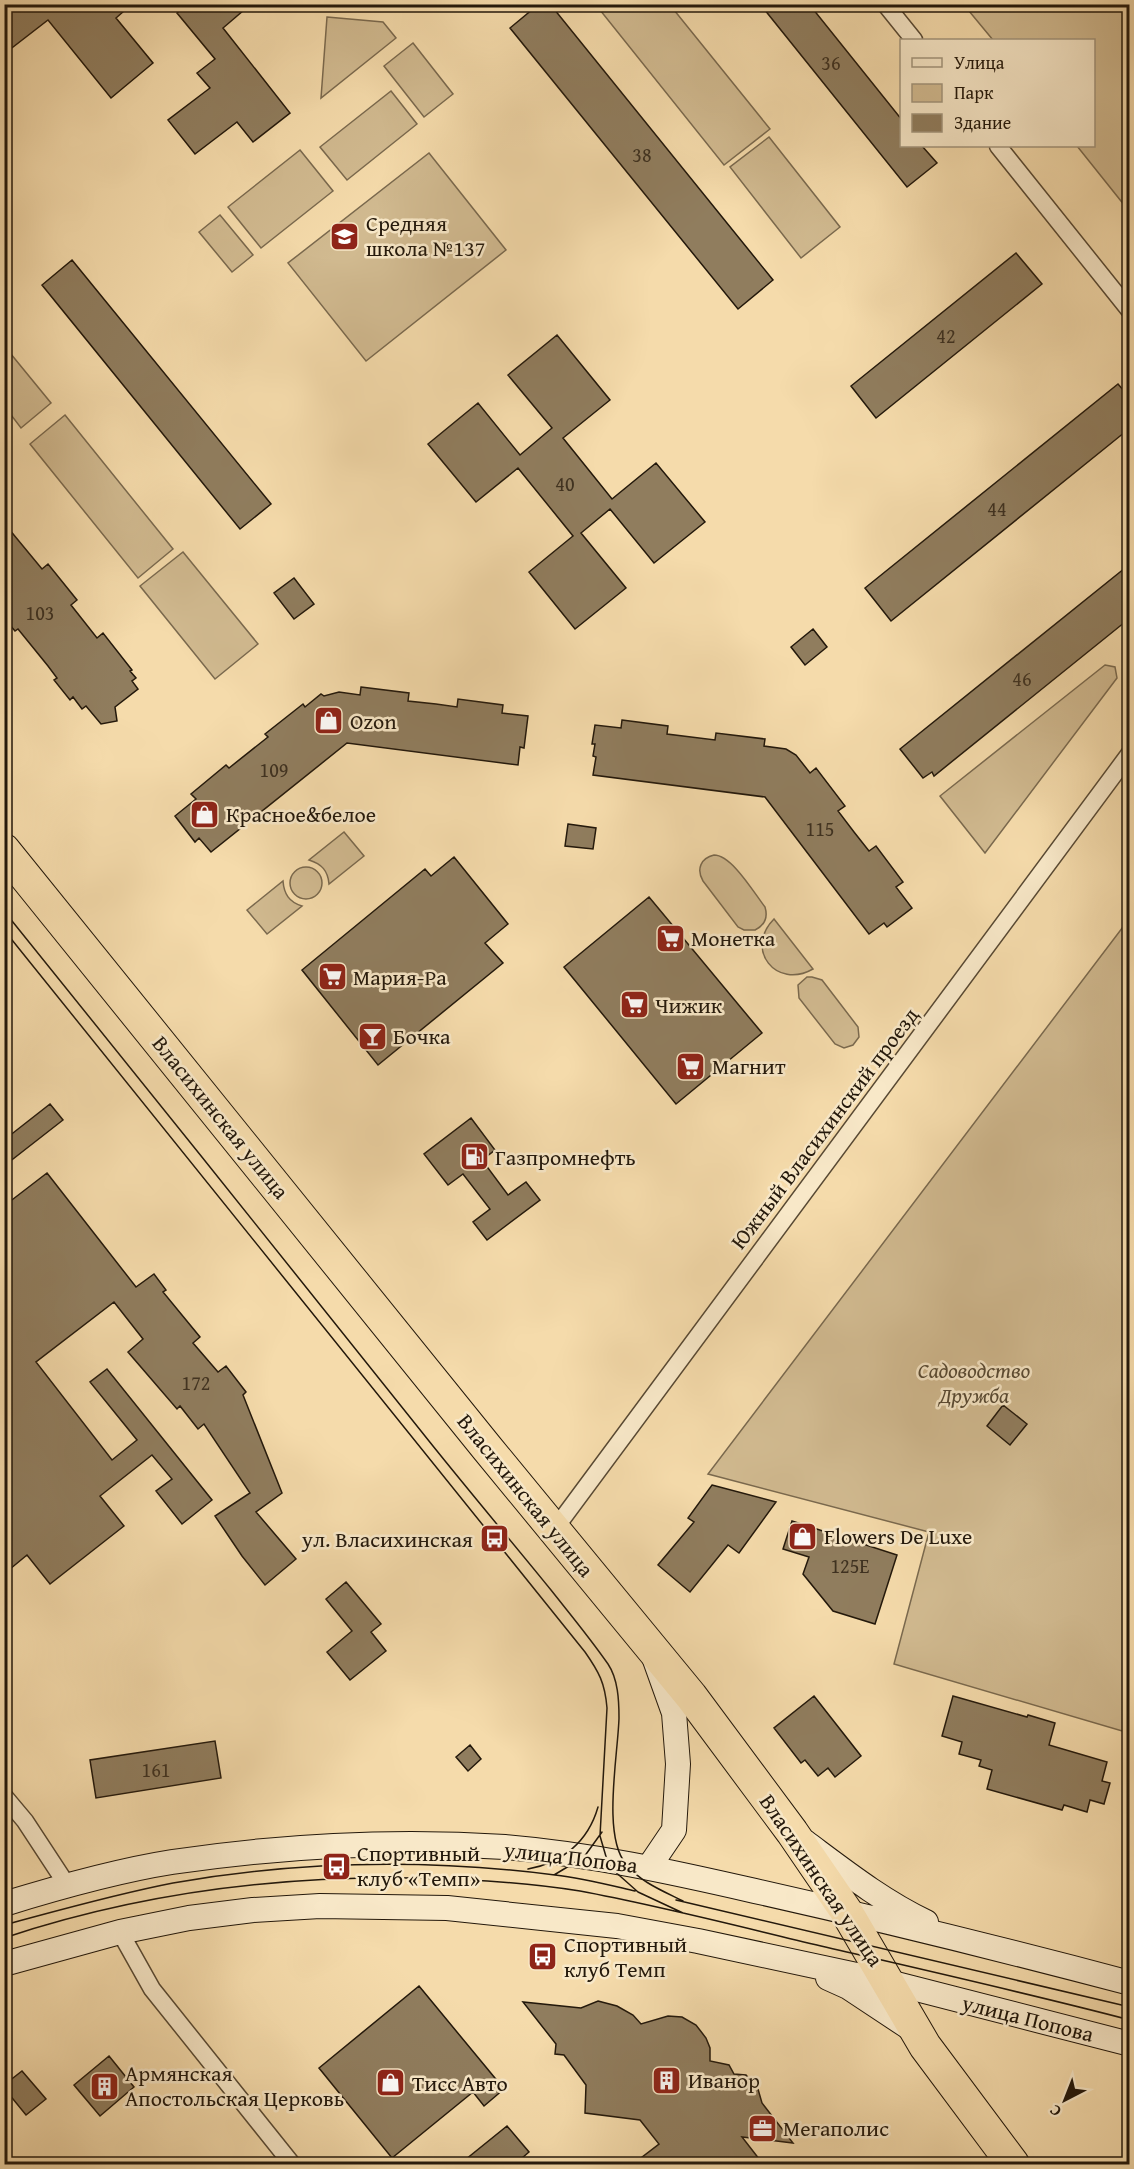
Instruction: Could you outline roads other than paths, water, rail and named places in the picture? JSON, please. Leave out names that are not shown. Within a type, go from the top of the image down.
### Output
[{"type":"highway","name":"Власихинская улица","points":[[4,850],[691,1696],[792,1832],[846,1911],[916,2032],[1013,2164]]},
{"type":"main road","points":[[649,1867],[674,1830],[678,1764],[674,1713],[650,1647]]},
{"type":"main road","points":[[792,1832],[901,1910],[972,1943]]},
{"type":"main road","name":"улица Попова","points":[[4,1904],[67,1885],[171,1862],[260,1852],[386,1845],[504,1847],[568,1854],[649,1867],[846,1911],[1130,1983]]},
{"type":"main road","name":"улица Попова","points":[[4,1964],[120,1932],[189,1918],[253,1910],[320,1906],[447,1908],[617,1926],[889,1982],[1130,2044]]},
{"type":"main road","points":[[766,1957],[820,1974],[848,1987],[916,2032]]},
{"type":"street","points":[[885,4],[913,39]]},
{"type":"street","points":[[999,147],[1130,311]]},
{"type":"street","name":"Южный Власихинский проезд","points":[[554,1530],[1130,753]]},
{"type":"street","points":[[4,1796],[25,1821],[67,1885]]},
{"type":"street","points":[[120,1932],[152,1989],[292,2164]]},
{"type":"tram line","points":[[4,911],[551,1590],[608,1664],[616,1683],[619,1704],[613,1794],[615,1835],[619,1851],[626,1864],[638,1876],[652,1886],[683,1901]]},
{"type":"tram line","points":[[4,930],[585,1652],[600,1678],[607,1708],[600,1836],[607,1860],[611,1868],[638,1892],[683,1913]]},
{"type":"tram line","points":[[528,1869],[552,1862],[572,1849],[588,1831],[598,1807]]},
{"type":"tram line","points":[[554,1875],[584,1857],[602,1832]]},
{"type":"tram line","points":[[4,1925],[109,1897],[173,1883],[268,1870],[316,1867],[460,1866],[555,1875],[635,1891]]},
{"type":"tram line","points":[[4,1938],[104,1910],[155,1899],[258,1885],[361,1878],[434,1878],[538,1885],[641,1903],[1130,2020]]},
{"type":"tram line","points":[[676,1900],[1130,2007]]},
{"type":"place","name":"Средняя школа №137","points":[[345,236]]},
{"type":"place","name":"Ozon","points":[[329,721]]},
{"type":"place","name":"Красное&белое","points":[[205,814]]},
{"type":"place","name":"Монетка","points":[[670,938]]},
{"type":"place","name":"Мария-Ра","points":[[332,977]]},
{"type":"place","name":"Чижик","points":[[634,1005]]},
{"type":"place","name":"Бочка","points":[[372,1036]]},
{"type":"place","name":"Магнит","points":[[691,1066]]},
{"type":"place","name":"Газпромнефть","points":[[474,1157]]},
{"type":"place","name":"Flowers De Luxe","points":[[803,1536]]},
{"type":"place","name":"ул. Власихинская","points":[[494,1539]]},
{"type":"place","name":"Спортивный клуб «Темп»","points":[[336,1866]]},
{"type":"place","name":"Спортивный клуб Темп","points":[[543,1957]]},
{"type":"place","name":"Иванор","points":[[667,2080]]},
{"type":"place","name":"Тисс Авто","points":[[391,2083]]},
{"type":"place","name":"Армянская Апостольская Церковь","points":[[104,2086]]},
{"type":"place","name":"Мегаполис","points":[[762,2128]]},
{"type":"park label","name":"Садоводство Дружба","points":[[974,1382]]}]
